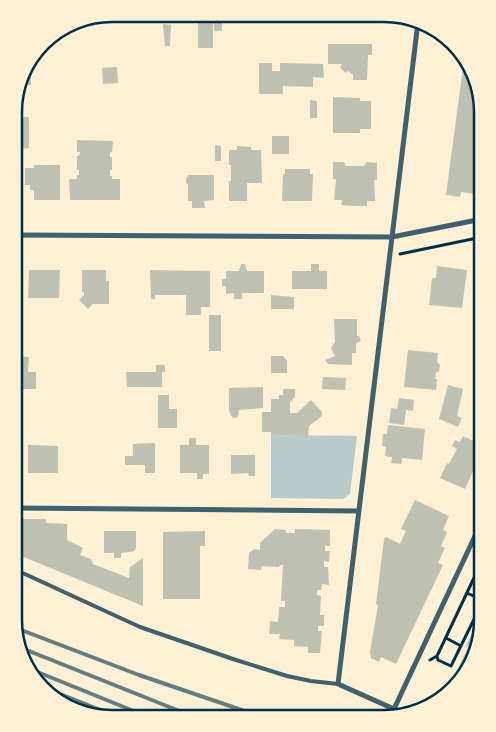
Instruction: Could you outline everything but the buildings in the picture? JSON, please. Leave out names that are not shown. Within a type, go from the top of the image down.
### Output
[{"type":"street","points":[[417,29],[357,511],[338,684],[394,709],[473,540]]},
{"type":"street","points":[[22,235],[392,237],[474,221]]},
{"type":"street","points":[[22,508],[357,511]]},
{"type":"lane","points":[[22,573],[140,627],[233,660],[287,676],[338,684]]},
{"type":"path","points":[[390,256],[474,239]]},
{"type":"path","points":[[426,666],[430,658],[437,656],[473,580]]},
{"type":"path","points":[[467,593],[473,596]]},
{"type":"path","points":[[437,656],[438,660],[451,666],[473,620]]},
{"type":"path","points":[[446,638],[461,646]]},
{"type":"shaded area","points":[[271,435],[357,436],[350,494],[343,499],[271,498]]},
{"type":"railway","points":[[23,631],[139,675],[242,710]]},
{"type":"railway","points":[[28,651],[177,710]]},
{"type":"railway","points":[[41,673],[131,710]]},
{"type":"railway","points":[[69,697],[93,707]]}]
